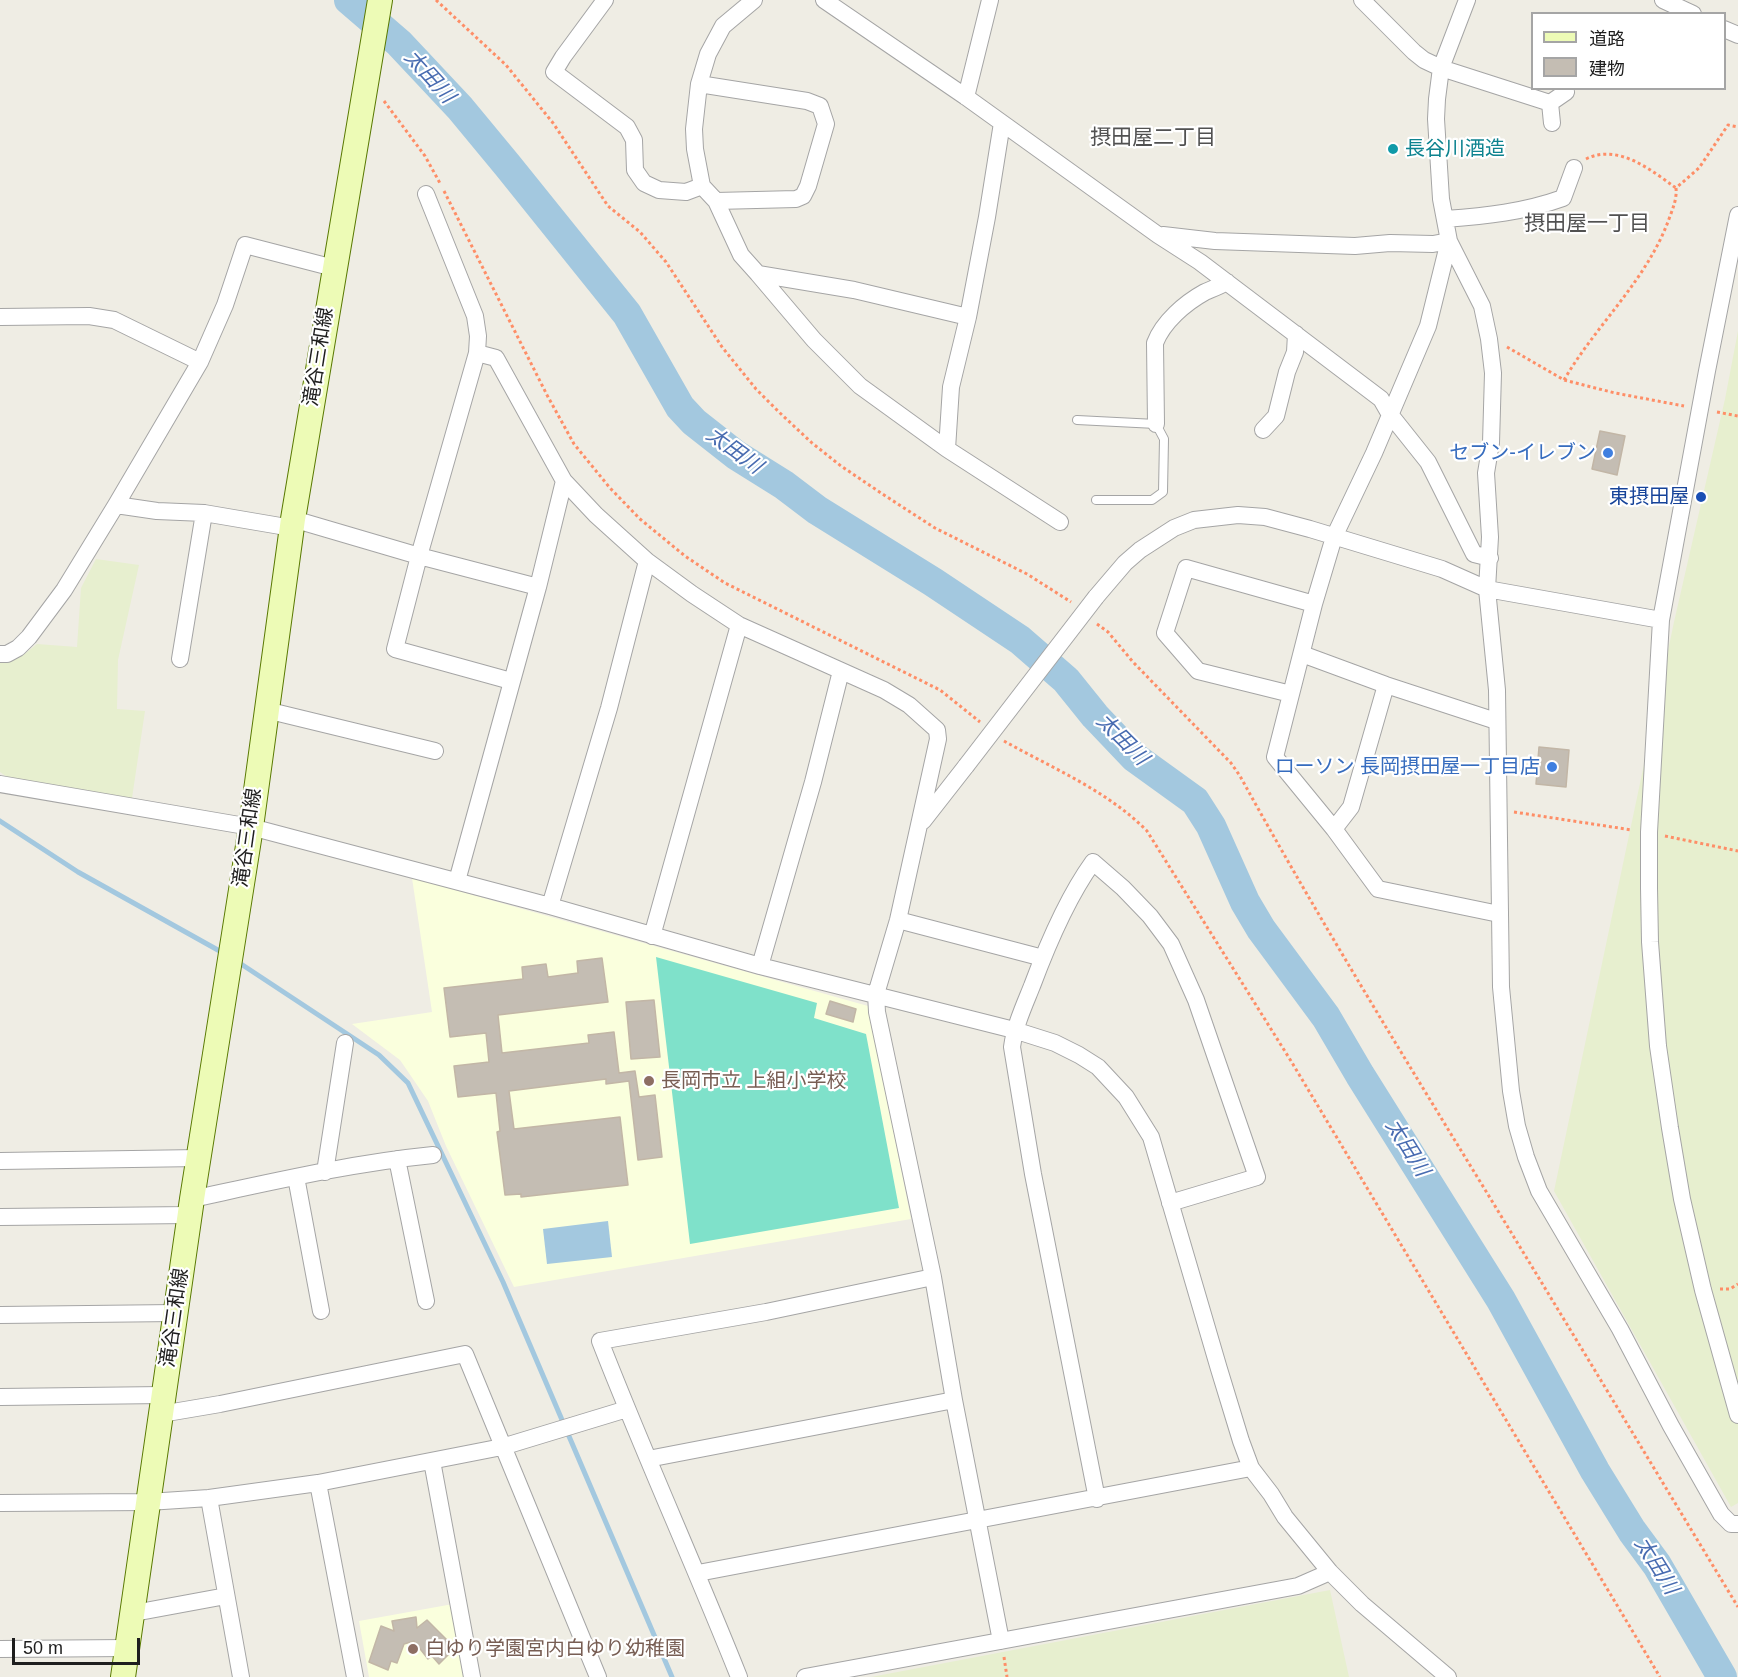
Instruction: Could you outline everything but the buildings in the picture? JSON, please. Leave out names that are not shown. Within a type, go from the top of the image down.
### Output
[{"type":"main road","name":"滝谷三和線","points":[[123,1677],[134,1613],[175,1313],[251,827],[292,523],[380,0]]},
{"type":"street","points":[[605,0],[554,72],[627,127],[634,140],[636,170],[644,183],[659,190],[686,192],[702,186]]},
{"type":"street","points":[[754,0],[723,26],[708,54],[699,84],[694,129],[702,186],[716,201],[741,255],[814,340],[860,386],[947,449],[1060,522]]},
{"type":"street","points":[[824,0],[966,97],[1158,235],[1200,262],[1381,399],[1389,413],[1428,462],[1474,554],[1490,558]]},
{"type":"street","points":[[966,97],[990,0]]},
{"type":"street","points":[[1362,0],[1424,60],[1550,103]]},
{"type":"street","points":[[1467,0],[1442,68],[1436,119],[1442,200],[1449,241],[1479,299],[1486,319],[1492,373],[1491,443],[1486,473],[1490,558],[1487,589],[1497,690],[1501,987],[1511,1092],[1517,1126],[1539,1191],[1620,1329],[1721,1514],[1731,1524],[1738,1524]]},
{"type":"street","points":[[1663,0],[1689,12]]},
{"type":"street","points":[[699,84],[807,101],[820,106],[826,124],[803,196],[796,200],[716,201]]},
{"type":"street","points":[[1550,103],[1566,92]]},
{"type":"street","points":[[1550,103],[1552,123]]},
{"type":"street","points":[[947,449],[951,387],[968,317],[1002,123]]},
{"type":"street","points":[[1445,219],[1514,213],[1563,198],[1574,168]]},
{"type":"street","points":[[426,194],[475,316],[478,336],[477,352],[395,649],[511,681]]},
{"type":"street","points":[[1738,215],[1661,620],[1649,832],[1650,942],[1658,1046],[1670,1128],[1703,1290],[1738,1415]]},
{"type":"street","points":[[1158,235],[1215,241],[1355,246],[1390,243],[1433,244],[1449,241]]},
{"type":"street","points":[[1449,241],[1428,326],[1389,413],[1374,453],[1334,537],[1314,604],[1275,757],[1334,829],[1378,889],[1499,914]]},
{"type":"street","points":[[0,654],[7,654],[18,648],[29,637],[64,590],[116,505],[200,362],[225,305],[245,245],[334,268]]},
{"type":"street","points":[[758,274],[854,290],[968,317]]},
{"type":"street","points":[[1156,424],[1155,343],[1158,334],[1166,321],[1195,298],[1227,282]]},
{"type":"street","points":[[0,317],[89,316],[114,320],[200,362]]},
{"type":"street","points":[[1263,430],[1276,416],[1287,372],[1295,352],[1296,334]]},
{"type":"street","points":[[477,352],[496,358],[564,481],[596,515],[646,561],[739,625],[884,690],[909,705],[937,730],[938,739],[898,920],[876,994],[877,1012],[933,1277],[954,1400],[1001,1641]]},
{"type":"street","points":[[457,881],[538,587],[564,481]]},
{"type":"street","points":[[116,505],[292,523],[538,587]]},
{"type":"street","points":[[180,659],[204,513]]},
{"type":"street","points":[[919,826],[1096,597],[1125,563],[1140,550],[1174,528],[1194,520],[1238,514],[1265,517],[1442,569],[1487,589],[1661,620]]},
{"type":"street","points":[[550,906],[609,708],[646,561]]},
{"type":"street","points":[[1291,694],[1198,671],[1165,633],[1186,568],[1314,604]]},
{"type":"street","points":[[652,936],[739,625]]},
{"type":"street","points":[[1302,654],[1386,685],[1496,721]]},
{"type":"street","points":[[760,966],[813,782],[841,671]]},
{"type":"street","points":[[1334,829],[1351,807],[1386,685]]},
{"type":"street","points":[[266,710],[435,751]]},
{"type":"street","points":[[0,784],[251,827],[550,906],[760,966],[1014,1030],[1055,1043],[1079,1055],[1098,1067],[1126,1097],[1150,1137],[1251,1468],[1285,1517],[1329,1572],[1362,1604],[1448,1677]]},
{"type":"street","points":[[1097,1499],[1033,1174],[1012,1047],[1014,1030],[1043,958],[1081,878],[1094,861],[1137,902],[1171,944],[1196,1000],[1257,1177],[1170,1203]]},
{"type":"street","points":[[898,920],[1043,958]]},
{"type":"street","points":[[325,1172],[345,1043]]},
{"type":"street","points":[[0,1217],[191,1207],[296,1177],[433,1155]]},
{"type":"street","points":[[0,1161],[199,1158]]},
{"type":"street","points":[[397,1159],[426,1301]]},
{"type":"street","points":[[296,1177],[321,1311]]},
{"type":"street","points":[[739,1677],[698,1573],[600,1341],[766,1312],[933,1277]]},
{"type":"street","points":[[0,1315],[175,1313]]},
{"type":"street","points":[[0,1397],[162,1404],[220,1404],[465,1354],[598,1677]]},
{"type":"street","points":[[648,1459],[954,1400]]},
{"type":"street","points":[[0,1503],[148,1502],[209,1498],[318,1483],[502,1447],[627,1409]]},
{"type":"street","points":[[432,1461],[472,1677]]},
{"type":"street","points":[[698,1573],[1251,1468]]},
{"type":"street","points":[[318,1483],[355,1677]]},
{"type":"street","points":[[209,1498],[241,1677]]},
{"type":"street","points":[[805,1677],[1298,1586],[1329,1572]]},
{"type":"street","points":[[134,1613],[226,1596]]},
{"type":"street","points":[[0,1649],[127,1648]]},
{"type":"lane","points":[[1077,420],[1156,424],[1164,439],[1163,492],[1152,500],[1096,500]]},
{"type":"path","points":[[436,0],[513,74],[559,131],[608,206],[640,232],[666,262],[722,347],[756,389],[780,413],[841,466],[884,495],[935,528],[1027,574],[1072,603]]},
{"type":"path","points":[[383,100],[425,156],[436,175],[574,444],[610,488],[649,527],[685,556],[725,583],[940,690],[984,725]]},
{"type":"path","points":[[1676,188],[1699,168],[1728,125],[1738,127]]},
{"type":"path","points":[[1564,380],[1575,362],[1613,314],[1662,240],[1677,196],[1676,188],[1644,165],[1619,155],[1588,157],[1574,168]]},
{"type":"path","points":[[1489,339],[1516,351],[1564,380],[1615,393],[1738,416]]},
{"type":"path","points":[[1093,621],[1108,632],[1231,763],[1240,776],[1302,887],[1405,1060],[1738,1607]]},
{"type":"path","points":[[1003,740],[1107,798],[1132,816],[1146,831],[1285,1052],[1660,1677]]},
{"type":"path","points":[[1497,809],[1649,832],[1738,851]]},
{"type":"shaded area","points":[[1738,331],[1738,1503],[1731,1507],[1554,1191]]},
{"type":"shaded area","points":[[96,559],[139,565],[118,660],[117,709],[145,711],[132,798],[11,780],[0,772],[0,661],[22,656],[37,644],[77,647],[81,588]]},
{"type":"shaded area","name":"長岡市立 上組小学校","points":[[412,878],[868,1006],[911,1219],[514,1287],[446,1146],[428,1101],[400,1060],[352,1024],[432,1012]]},
{"type":"shaded area","points":[[1330,1590],[1349,1677],[871,1677]]},
{"type":"shaded area","name":"白ゆり学園宮内白ゆり幼稚園","points":[[453,1604],[466,1677],[369,1677],[359,1621]]},
{"type":"green space","points":[[656,957],[817,1003],[814,1018],[866,1034],[899,1208],[690,1244]]},
{"type":"water","points":[[608,1221],[612,1257],[547,1264],[543,1229]]},
{"type":"waterway","name":"太田川","points":[[349,0],[399,43],[460,108],[508,166],[627,314],[680,407],[694,422],[736,455],[784,485],[817,510],[933,582],[1020,640],[1066,680],[1095,716],[1134,757],[1195,801],[1211,826],[1245,902],[1261,929],[1326,1017],[1501,1300],[1595,1471],[1632,1531],[1657,1565],[1722,1677]]},
{"type":"waterway","points":[[0,821],[78,872],[225,954]]},
{"type":"waterway","points":[[235,960],[379,1055],[408,1083],[503,1282],[672,1677]]},
{"type":"place","name":"長谷川酒造","points":[[1393,149]]},
{"type":"place","name":"セブン-イレブン","points":[[1608,453]]},
{"type":"place","name":"東摂田屋","points":[[1701,497]]},
{"type":"place","name":"ローソン 長岡摂田屋一丁目店","points":[[1552,767]]},
{"type":"place","name":"長岡市立 上組小学校","points":[[649,1081]]},
{"type":"place","name":"白ゆり学園宮内白ゆり幼稚園","points":[[413,1649]]},
{"type":"district","name":"摂田屋二丁目","points":[[1153,138]]},
{"type":"district","name":"摂田屋一丁目","points":[[1587,224]]}]
